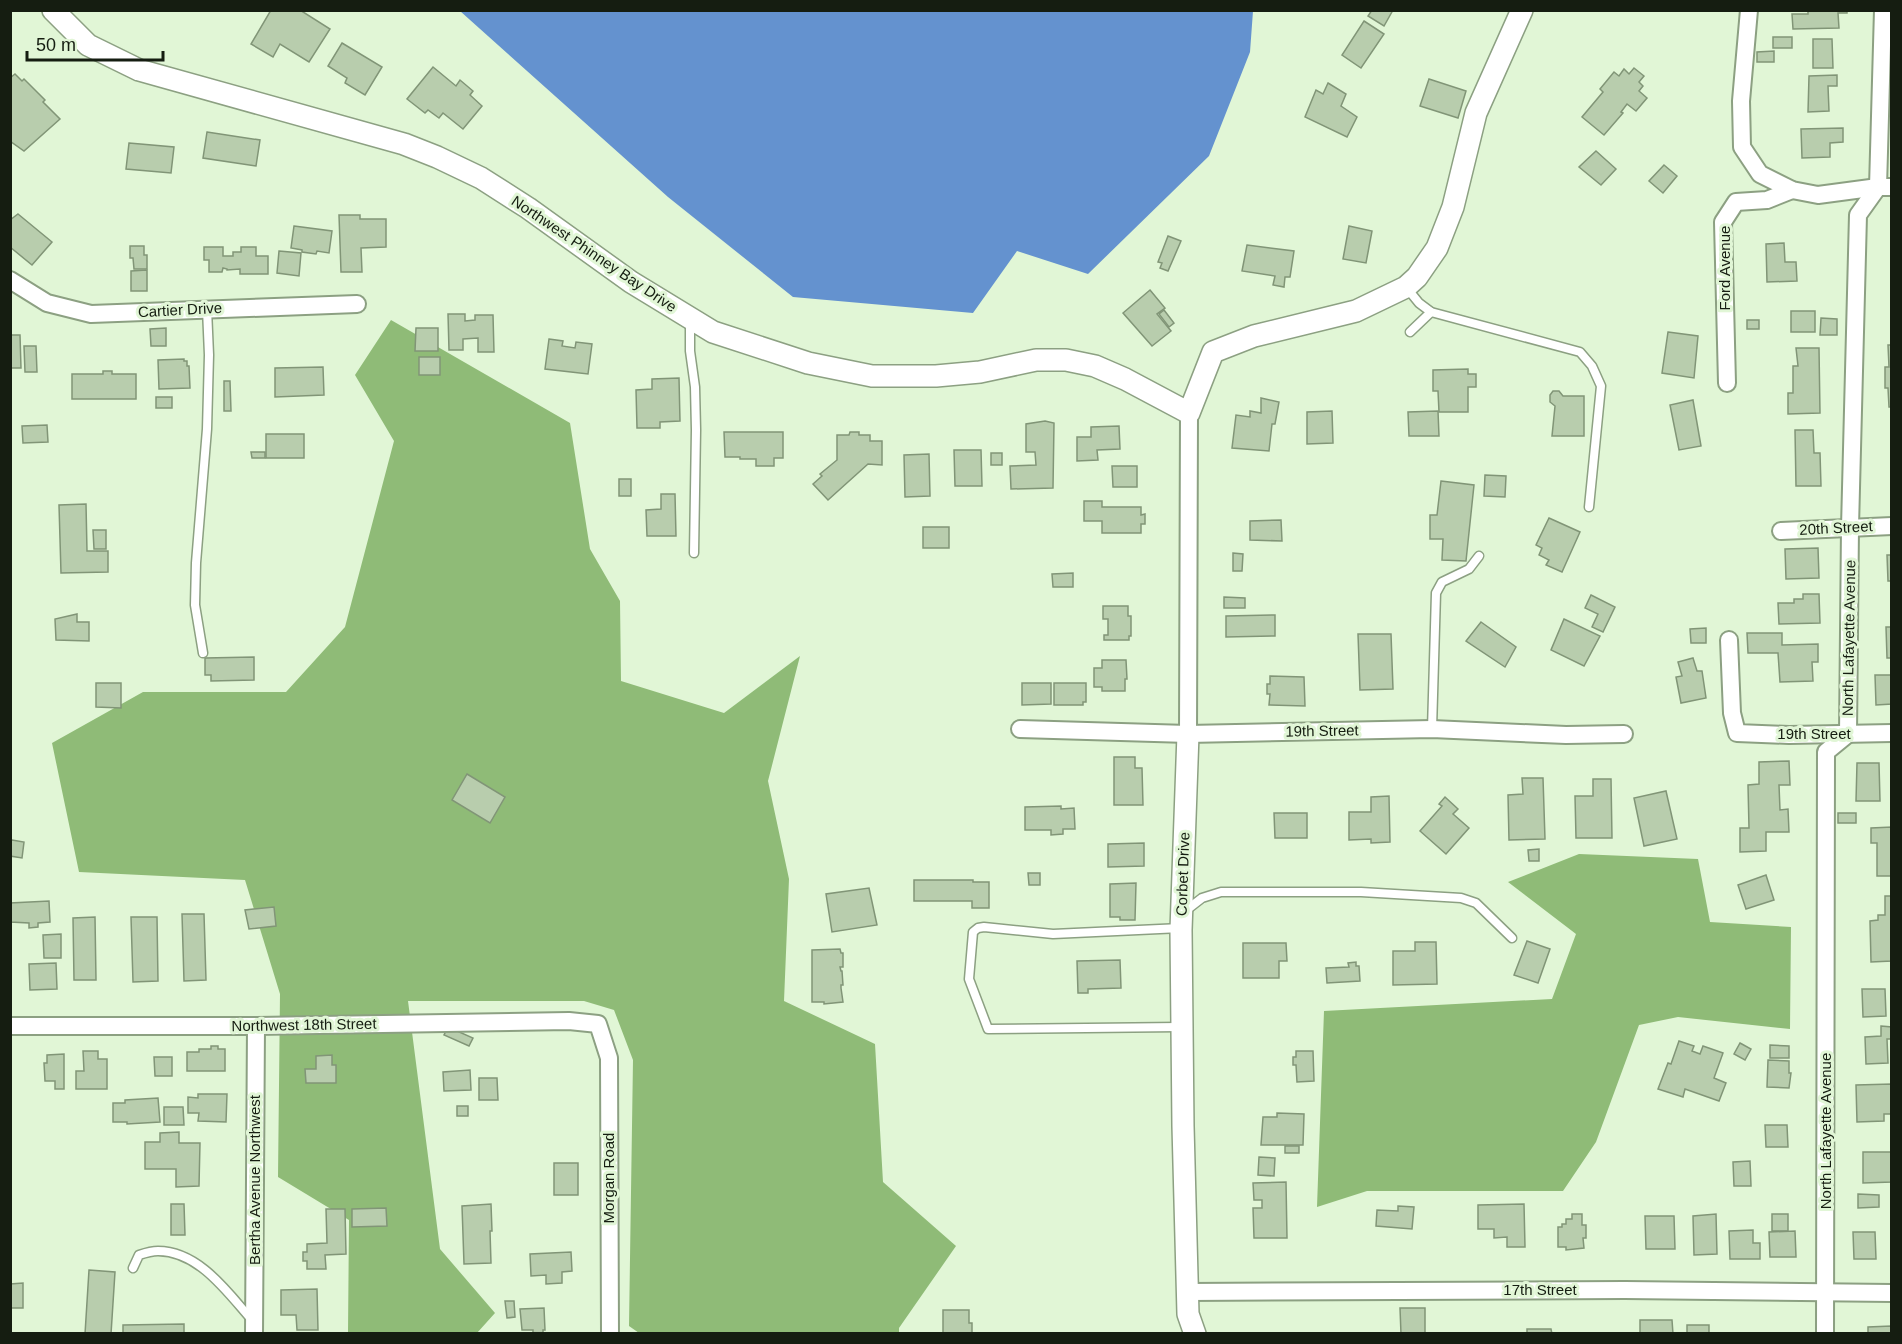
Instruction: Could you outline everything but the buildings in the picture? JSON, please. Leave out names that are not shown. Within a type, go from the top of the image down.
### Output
[{"type":"street","name":"Northwest Phinney Bay Drive","points":[[52,10],[88,45],[139,70],[404,144],[437,157],[490,184],[528,208],[631,282],[713,332],[808,363],[872,376],[936,376],[980,372],[1036,360],[1066,360],[1095,366],[1189,413]]},
{"type":"street","points":[[1189,413],[1213,352],[1254,336],[1356,311],[1406,287],[1417,277],[1437,248],[1453,207],[1476,113],[1522,10]]},
{"type":"street","points":[[1749,10],[1741,101],[1742,147],[1760,174],[1792,190],[1818,195],[1885,187],[1882,10]]},
{"type":"street","name":"North Lafayette Avenue","points":[[1825,1334],[1826,752],[1848,734],[1850,527],[1858,215],[1885,187]]},
{"type":"street","name":"Ford Avenue","points":[[1727,383],[1723,222],[1736,202],[1767,200],[1792,190]]},
{"type":"street","name":"Cartier Drive","points":[[10,280],[47,303],[91,314],[357,304]]},
{"type":"street","name":"Corbet Drive","points":[[1189,413],[1188,734],[1181,921],[1188,1314],[1195,1334]]},
{"type":"street","name":"20th Street","points":[[1781,531],[1892,526]]},
{"type":"street","name":"19th Street","points":[[1729,640],[1732,713],[1737,734],[1892,733]]},
{"type":"street","name":"19th Street","points":[[1020,729],[1188,734],[1432,729],[1566,735],[1624,734]]},
{"type":"street","name":"Northwest 18th Street","points":[[10,1026],[256,1026],[569,1021],[598,1023]]},
{"type":"street","name":"Morgan Road","points":[[598,1023],[609,1058],[610,1334]]},
{"type":"street","name":"Bertha Avenue Northwest","points":[[254,1328],[256,1026]]},
{"type":"street","name":"17th Street","points":[[1188,1292],[1625,1290],[1892,1293]]},
{"type":"lane","points":[[1406,287],[1419,303],[1431,312],[1580,352],[1592,366],[1601,386],[1589,507]]},
{"type":"lane","points":[[203,654],[195,605],[207,429],[209,355],[207,309]]},
{"type":"lane","points":[[1410,332],[1431,312]]},
{"type":"lane","points":[[690,318],[696,430],[694,553]]},
{"type":"lane","points":[[1432,729],[1436,593],[1442,582],[1469,569],[1479,556]]},
{"type":"lane","points":[[1182,1028],[988,1029],[969,979],[973,932],[984,927],[1053,934],[1181,921],[1202,898],[1221,892],[1361,892],[1461,898],[1476,903],[1512,938]]},
{"type":"lane","points":[[133,1268],[139,1255],[157,1251],[178,1254],[199,1266],[219,1283],[254,1328]]},
{"type":"green space","points":[[391,320],[570,423],[590,549],[620,601],[621,681],[724,713],[800,656],[768,781],[789,879],[784,1001],[875,1044],[883,1182],[956,1246],[899,1328],[899,1333],[639,1333],[629,1326],[633,1060],[614,1010],[584,1001],[408,1001],[440,1249],[495,1313],[477,1333],[348,1333],[349,1220],[278,1177],[280,994],[245,880],[79,872],[52,743],[143,692],[286,692],[345,627],[394,441],[355,375]]},
{"type":"green space","points":[[1579,854],[1698,859],[1710,922],[1791,927],[1790,1029],[1678,1017],[1639,1025],[1596,1142],[1563,1191],[1367,1191],[1317,1207],[1324,1011],[1552,999],[1576,934],[1508,882]]},
{"type":"water","points":[[460,11],[1253,11],[1250,52],[1209,156],[1088,274],[1017,251],[973,313],[793,297],[668,197]]}]
